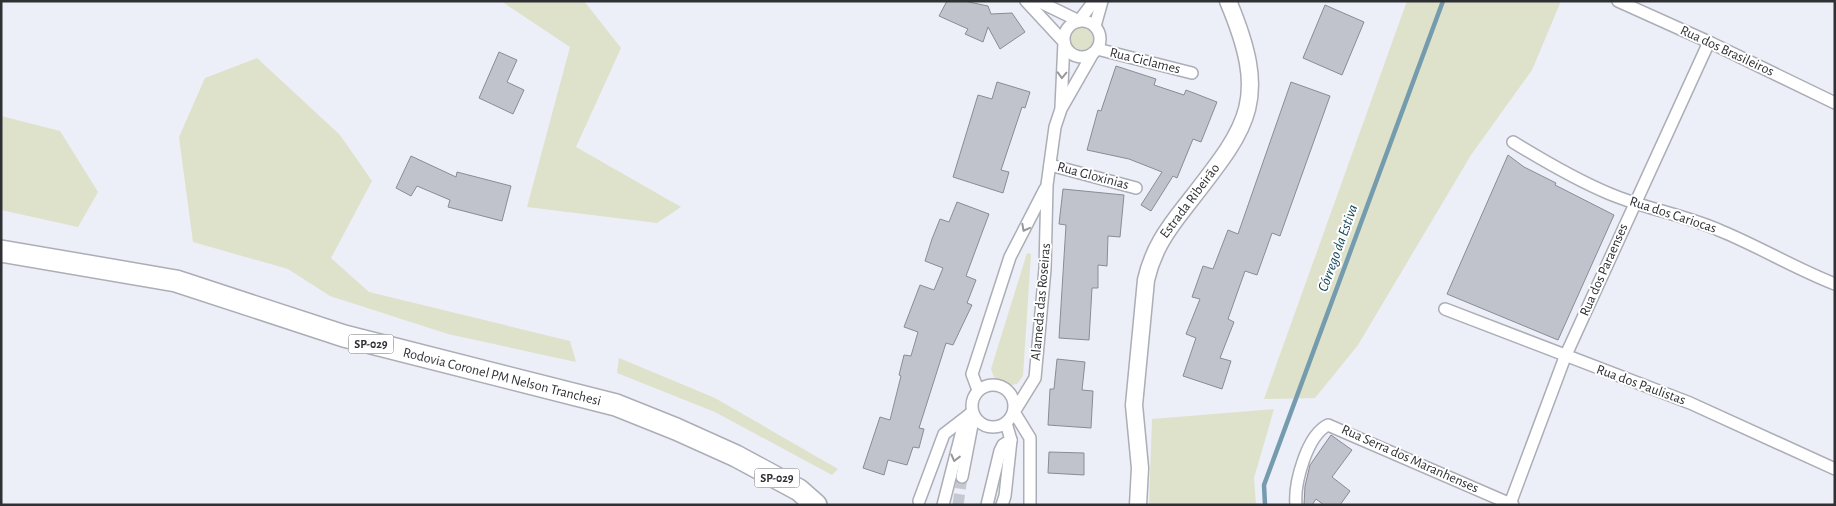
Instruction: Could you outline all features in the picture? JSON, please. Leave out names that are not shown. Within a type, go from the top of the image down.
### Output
[{"type":"highway","name":"Rodovia Coronel PM Nelson Tranchesi","points":[[1,251],[176,281],[335,334],[616,405],[676,428],[736,456],[799,490],[816,505]]},
{"type":"highway","name":"Rodovia Coronel PM Nelson Tranchesi","points":[[736,456],[802,505]]},
{"type":"street","points":[[1026,1],[1075,56],[1082,57],[1095,51],[1100,37],[1095,26],[1085,21],[1079,21],[1074,22],[1066,30],[1064,42]]},
{"type":"street","points":[[1038,1],[1079,21]]},
{"type":"street","points":[[1079,21],[1094,1]]},
{"type":"street","points":[[1095,26],[1102,1]]},
{"type":"street","name":"Estrada Ribeirão","points":[[1136,505],[1140,468],[1134,405],[1146,280],[1150,264],[1164,233],[1233,144],[1242,127],[1251,96],[1249,64],[1228,1]]},
{"type":"street","name":"Rua dos Brasileiros","points":[[1618,1],[1709,42],[1835,103]]},
{"type":"street","name":"Alameda das Roseiras","points":[[1061,109],[1064,42]]},
{"type":"street","name":"Rua dos Paraenses","points":[[1511,504],[1565,357],[1709,42]]},
{"type":"street","name":"Alameda das Roseiras","points":[[1014,412],[1035,378],[1045,269],[1047,185],[1055,127],[1061,109],[1095,51]]},
{"type":"street","name":"Rua Ciclames","points":[[1095,51],[1192,73]]},
{"type":"street","name":"Rua dos Cariocas","points":[[1513,142],[1563,172],[1634,203],[1686,217],[1722,231],[1835,284]]},
{"type":"street","name":"Rua Gloxinias","points":[[1050,165],[1136,188]]},
{"type":"street","name":"Alameda das Roseiras","points":[[978,390],[972,374],[1010,257],[1047,185]]},
{"type":"street","name":"Rua dos Paulistas","points":[[1445,309],[1565,357],[1690,403],[1835,469]]},
{"type":"street","points":[[1014,412],[1006,423],[992,427],[979,422],[972,410],[972,403],[978,390],[991,384],[1004,387],[1013,398],[1014,412],[1030,438],[1030,505]]},
{"type":"street","points":[[962,477],[972,425],[970,414]]},
{"type":"street","points":[[919,500],[944,434],[970,414]]},
{"type":"street","points":[[943,505],[965,419],[970,414]]},
{"type":"street","points":[[1002,505],[1005,496],[1011,440],[1006,423]]},
{"type":"street","name":"Rua Serra dos Maranhenses","points":[[1296,505],[1294,490],[1300,470],[1321,429],[1328,425],[1511,504]]},
{"type":"street","points":[[987,505],[1000,451],[1003,445],[1011,440]]},
{"type":"green space","points":[[501,1],[584,1],[621,48],[576,147],[681,207],[657,223],[527,207],[570,47]]},
{"type":"green space","points":[[1407,1],[1561,1],[1532,70],[1471,155],[1358,345],[1315,398],[1264,399]]},
{"type":"green space","points":[[1081,26],[1090,30],[1094,39],[1090,48],[1081,52],[1072,48],[1068,39],[1072,30]]},
{"type":"green space","points":[[257,58],[340,135],[372,181],[331,258],[369,292],[570,341],[576,362],[448,334],[330,296],[288,269],[193,242],[179,137],[205,78]]},
{"type":"green space","points":[[1,116],[60,131],[98,192],[78,227],[1,210]]},
{"type":"green space","points":[[1027,253],[1031,254],[1023,376],[1017,384],[1008,385],[997,381],[991,369]]},
{"type":"green space","points":[[619,358],[715,398],[838,469],[832,475],[715,412],[617,373]]},
{"type":"green space","points":[[1274,409],[1254,478],[1256,505],[1149,505],[1152,419]]},
{"type":"building","points":[[947,1],[964,1],[988,6],[991,14],[1012,13],[1025,32],[1000,49],[988,27],[983,42],[965,34],[968,29],[939,16]]},
{"type":"building","points":[[1325,5],[1364,22],[1342,75],[1303,58]]},
{"type":"building","points":[[499,52],[517,60],[507,82],[524,90],[513,114],[479,98]]},
{"type":"building","points":[[1116,66],[1156,79],[1154,85],[1184,95],[1186,90],[1217,102],[1201,142],[1193,139],[1177,178],[1173,176],[1151,211],[1141,205],[1162,172],[1129,159],[1087,150],[1098,110],[1101,111]]},
{"type":"building","points":[[997,82],[1030,92],[1025,108],[1022,107],[1001,170],[1009,172],[1003,193],[953,177],[978,95],[992,99]]},
{"type":"building","points":[[1291,82],[1330,96],[1280,236],[1272,233],[1257,275],[1245,271],[1228,319],[1234,322],[1220,358],[1231,361],[1222,389],[1183,376],[1196,338],[1186,334],[1200,299],[1192,297],[1203,266],[1213,269],[1228,230],[1238,234]]},
{"type":"building","points":[[1508,155],[1524,167],[1556,183],[1555,185],[1614,215],[1558,340],[1447,294]]},
{"type":"building","points":[[411,156],[456,177],[457,172],[511,186],[502,221],[448,207],[450,200],[417,186],[411,196],[396,188]]},
{"type":"building","points":[[1063,189],[1124,195],[1120,237],[1108,236],[1107,266],[1098,265],[1098,288],[1092,288],[1089,340],[1059,338],[1066,225],[1059,224]]},
{"type":"building","points":[[957,202],[989,214],[966,276],[976,280],[967,303],[972,305],[953,345],[946,343],[919,428],[924,429],[919,448],[913,447],[907,465],[888,460],[884,475],[863,468],[880,417],[890,420],[904,355],[911,356],[918,332],[904,327],[920,285],[934,290],[943,268],[925,261],[932,239],[940,219],[949,222]]},
{"type":"building","points":[[1057,359],[1085,362],[1082,390],[1093,391],[1091,428],[1048,425],[1050,389],[1054,389]]},
{"type":"building","points":[[1331,435],[1352,450],[1332,477],[1350,491],[1340,505],[1324,505],[1316,499],[1312,505],[1304,505],[1305,486],[1310,465]]},
{"type":"building","points":[[1049,452],[1084,453],[1084,475],[1048,473]]},
{"type":"waterway","name":"Córrego da Estiva","points":[[1265,505],[1264,485],[1443,1]]},
{"type":"tunnel","points":[[958,505],[962,477]]}]
